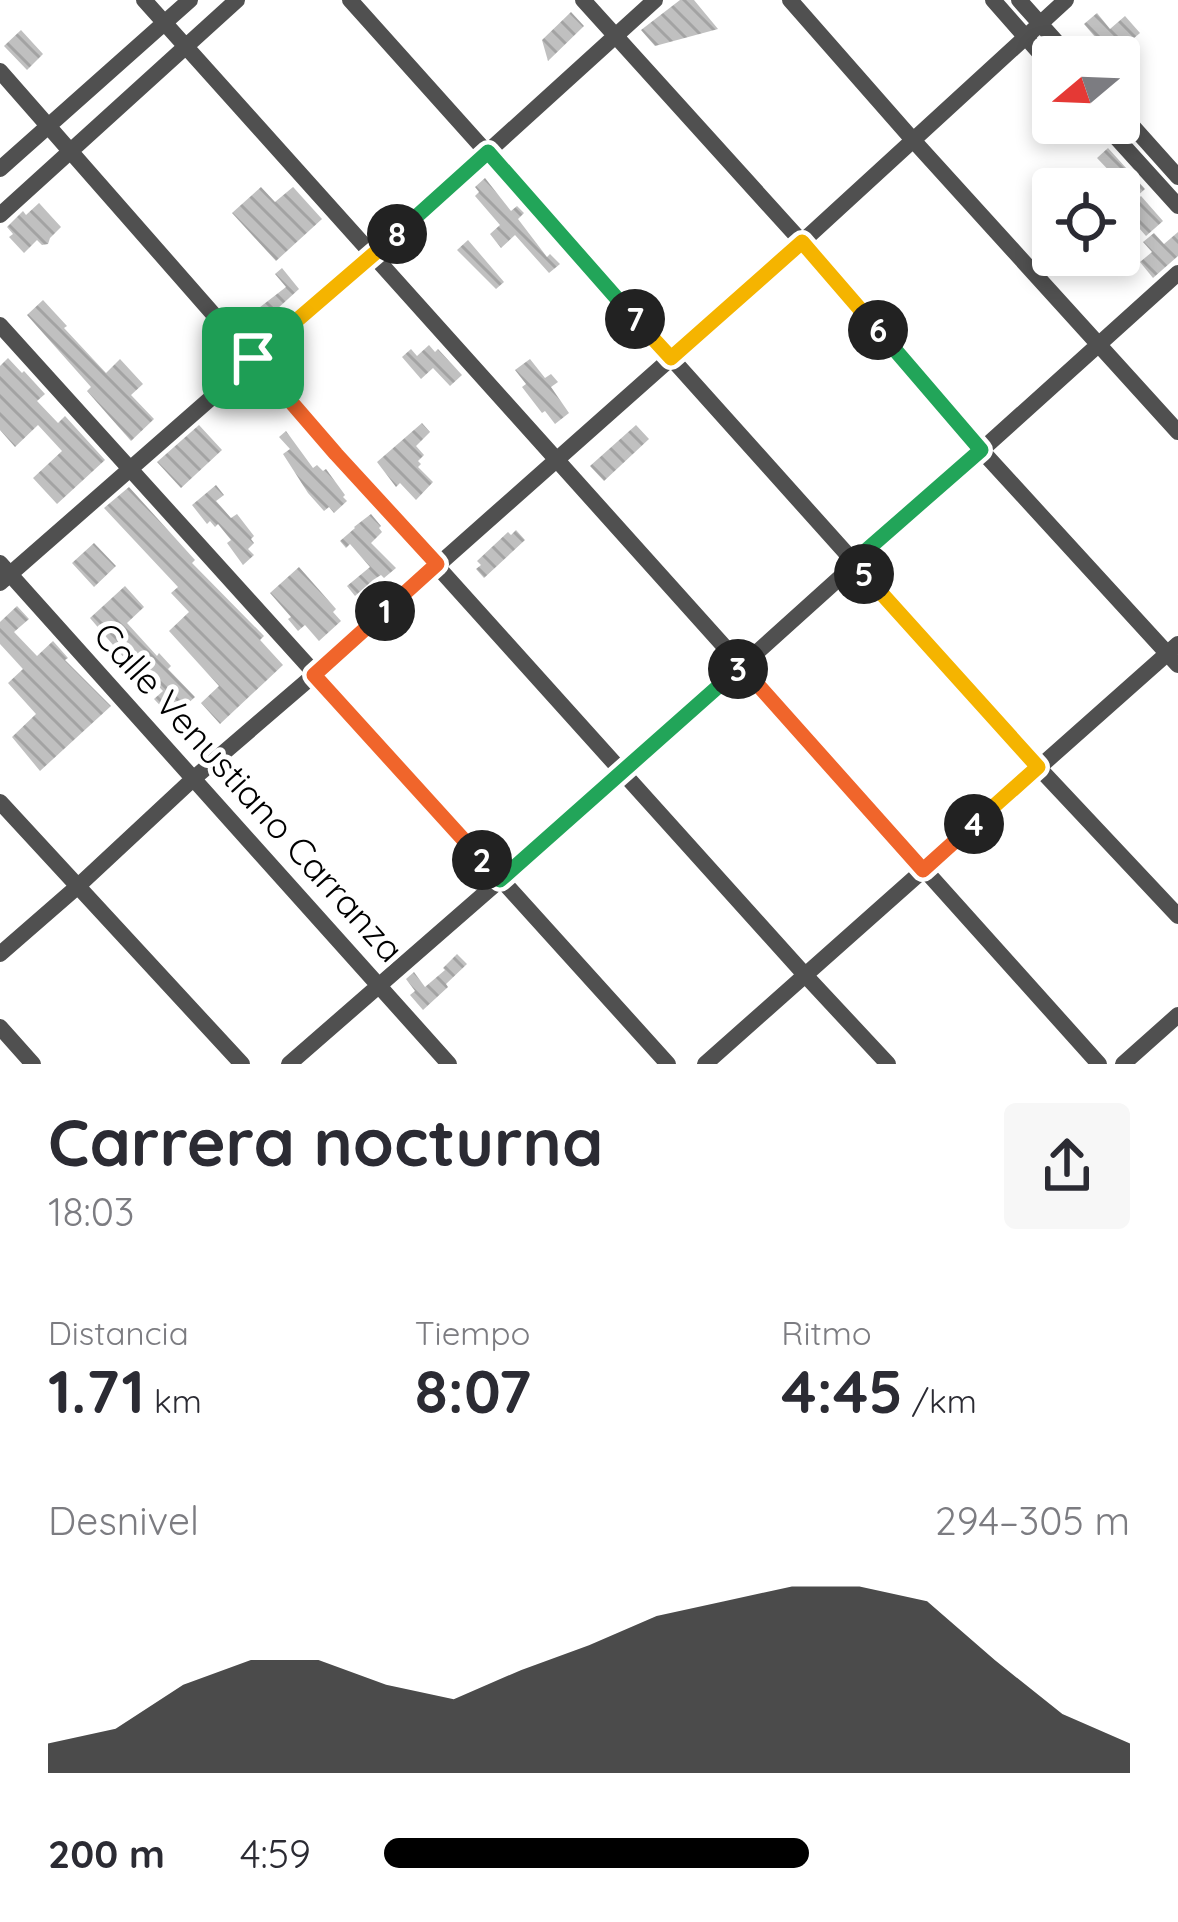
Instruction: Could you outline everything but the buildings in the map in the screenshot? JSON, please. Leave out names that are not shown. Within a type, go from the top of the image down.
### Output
[{"type":"street","points":[[143,0],[1099,1064]]},
{"type":"street","points":[[0,170],[190,0]]},
{"type":"street","points":[[0,215],[237,0]]},
{"type":"street","points":[[350,0],[1038,767],[1178,916]]},
{"type":"street","points":[[583,0],[802,242],[981,450],[1174,654],[1038,767],[705,1064]]},
{"type":"street","points":[[3,573],[372,256],[656,0]]},
{"type":"street","points":[[790,0],[1178,433]]},
{"type":"street","points":[[993,0],[1032,44]]},
{"type":"street","points":[[1019,0],[1051,36]]},
{"type":"street","points":[[0,954],[802,242],[1066,0]]},
{"type":"street","points":[[0,71],[336,454],[888,1064]]},
{"type":"street","points":[[1140,134],[1178,177]]},
{"type":"street","points":[[1121,144],[1178,206]]},
{"type":"street","points":[[289,1064],[624,772],[1178,273]]},
{"type":"street","points":[[0,325],[668,1064]]},
{"type":"street","name":"Calle Venustiano Carranza","points":[[3,573],[448,1064]]},
{"type":"street","points":[[0,802],[242,1064]]},
{"type":"street","points":[[1123,1064],[1178,1015]]},
{"type":"street","points":[[0,1027],[33,1064]]},
{"type":"route","points":[[488,152],[671,358],[802,242],[981,450],[853,562],[1038,767],[923,870],[741,666],[500,880],[314,675],[437,564],[253,358],[488,152]]}]
